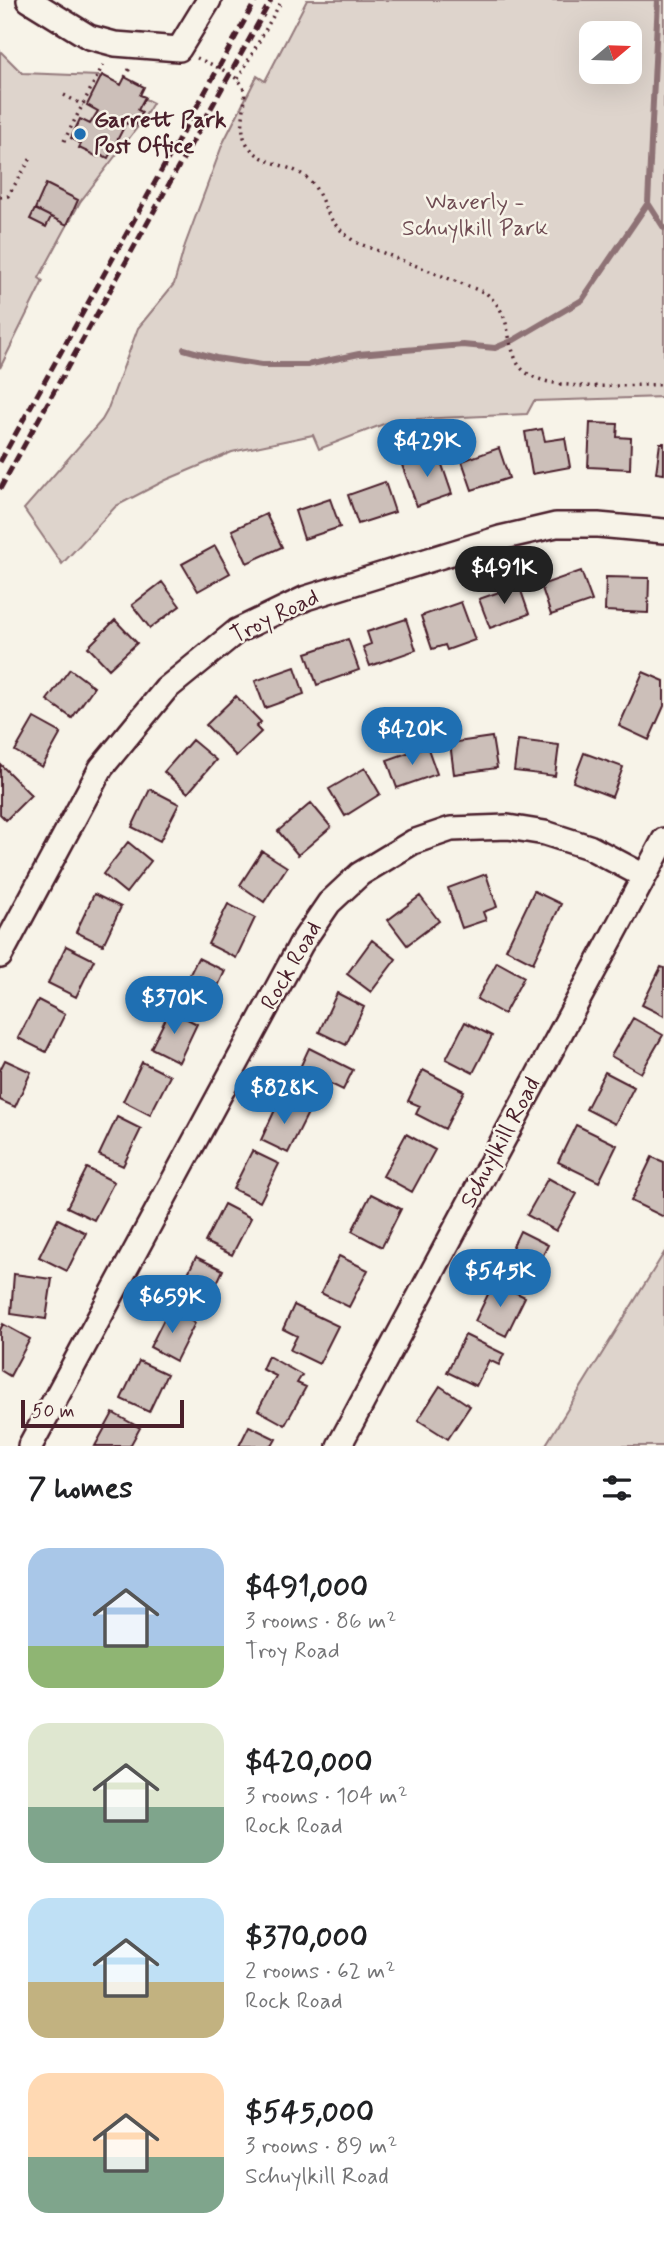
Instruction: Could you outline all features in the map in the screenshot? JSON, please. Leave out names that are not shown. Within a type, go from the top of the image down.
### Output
[{"type":"street","points":[[29,0],[89,37],[115,44],[180,48],[209,0]]},
{"type":"street","name":"Troy Road","points":[[0,956],[101,768],[166,689],[237,631],[306,598],[500,538],[556,525],[598,524],[664,531]]},
{"type":"street","name":"Rock Road","points":[[30,1446],[301,944],[329,903],[360,874],[413,842],[451,829],[508,827],[545,833],[589,847],[644,876]]},
{"type":"street","name":"Schuylkill Road","points":[[339,1446],[664,840]]},
{"type":"path","points":[[238,79],[282,0]]},
{"type":"path","points":[[180,48],[238,79],[243,86],[243,134],[247,144],[257,154],[307,178],[340,231],[355,242],[486,293],[504,313],[517,362],[529,375],[569,386],[664,385]]},
{"type":"path","points":[[125,77],[132,64]]},
{"type":"path","points":[[64,141],[103,65]]},
{"type":"path","points":[[64,95],[83,105]]},
{"type":"path","points":[[0,197],[8,195],[32,158]]},
{"type":"green space","name":"Waverly - Schuylkill Park","points":[[307,0],[664,0],[664,397],[534,401],[527,414],[394,420],[319,449],[313,435],[232,452],[166,480],[116,506],[62,564],[24,509],[107,411],[138,328],[174,284],[185,245],[223,143],[257,76],[265,81]]},
{"type":"green space","points":[[0,51],[22,73],[99,76],[153,103],[80,202],[39,278],[43,281],[0,368]]},
{"type":"green space","points":[[664,1253],[664,1446],[545,1446]]},
{"type":"building","points":[[102,75],[121,85],[125,77],[144,87],[140,95],[145,97],[138,110],[142,112],[135,127],[126,123],[108,158],[100,154],[98,157],[79,148],[81,144],[71,138],[80,119],[90,124],[98,111],[87,105]]},
{"type":"building","points":[[46,184],[78,200],[67,225],[35,209]]},
{"type":"building","points":[[35,209],[51,217],[46,227],[30,219]]},
{"type":"building","points":[[590,423],[618,424],[617,437],[631,438],[630,469],[588,467]]},
{"type":"building","points":[[542,429],[545,441],[565,438],[570,467],[532,474],[525,432]]},
{"type":"building","points":[[660,443],[664,443],[664,474],[656,473]]},
{"type":"building","points":[[499,448],[509,478],[472,490],[462,461]]},
{"type":"building","points":[[438,453],[452,494],[417,506],[402,465]]},
{"type":"building","points":[[385,482],[395,512],[358,524],[348,495]]},
{"type":"building","points":[[330,499],[340,527],[304,539],[295,511]]},
{"type":"building","points":[[266,514],[282,547],[247,563],[232,530]]},
{"type":"building","points":[[215,546],[230,573],[198,591],[182,564]]},
{"type":"building","points":[[581,571],[592,601],[551,615],[541,585]]},
{"type":"building","points":[[606,577],[649,578],[648,613],[605,611]]},
{"type":"building","points":[[162,582],[180,606],[150,628],[132,605]]},
{"type":"building","points":[[519,585],[529,614],[490,628],[479,599]]},
{"type":"building","points":[[461,602],[475,640],[447,650],[445,645],[432,649],[421,616]]},
{"type":"building","points":[[406,619],[416,650],[370,666],[363,647],[371,644],[367,632]]},
{"type":"building","points":[[115,620],[137,643],[109,669],[88,647]]},
{"type":"building","points":[[348,639],[359,670],[317,685],[306,653]]},
{"type":"building","points":[[295,667],[304,694],[265,708],[255,681]]},
{"type":"building","points":[[70,669],[94,687],[72,718],[47,700]]},
{"type":"building","points":[[643,672],[664,681],[664,706],[649,740],[619,726]]},
{"type":"building","points":[[236,696],[261,722],[256,727],[261,732],[236,756],[206,725]]},
{"type":"building","points":[[34,718],[61,733],[42,767],[15,751]]},
{"type":"building","points":[[492,737],[497,768],[454,774],[450,743]]},
{"type":"building","points":[[192,740],[216,760],[188,793],[164,772]]},
{"type":"building","points":[[518,740],[559,745],[555,776],[514,771]]},
{"type":"building","points":[[427,746],[437,774],[397,788],[387,760]]},
{"type":"building","points":[[584,753],[623,767],[612,797],[573,782]]},
{"type":"building","points":[[0,764],[31,795],[6,820],[0,814]]},
{"type":"building","points":[[365,768],[380,794],[345,816],[329,789]]},
{"type":"building","points":[[150,789],[179,804],[160,841],[132,827]]},
{"type":"building","points":[[311,803],[331,827],[298,855],[278,831]]},
{"type":"building","points":[[128,842],[151,861],[126,893],[103,874]]},
{"type":"building","points":[[262,851],[287,867],[264,902],[240,885]]},
{"type":"building","points":[[486,874],[497,907],[483,912],[486,920],[462,928],[448,888]]},
{"type":"building","points":[[534,891],[561,904],[533,963],[506,949]]},
{"type":"building","points":[[94,894],[121,907],[103,945],[76,932]]},
{"type":"building","points":[[420,896],[439,921],[407,945],[388,920]]},
{"type":"building","points":[[228,904],[255,918],[236,958],[208,944]]},
{"type":"building","points":[[372,940],[396,959],[371,992],[347,974]]},
{"type":"building","points":[[66,946],[94,960],[76,997],[48,983]]},
{"type":"building","points":[[198,958],[225,971],[207,1010],[179,996]]},
{"type":"building","points":[[497,962],[524,977],[504,1014],[477,999]]},
{"type":"building","points":[[661,967],[664,968],[664,1016],[642,1005]]},
{"type":"building","points":[[337,993],[364,1007],[346,1045],[319,1032]]},
{"type":"building","points":[[38,1000],[65,1014],[46,1052],[18,1038]]},
{"type":"building","points":[[170,1010],[197,1024],[179,1062],[151,1048]]},
{"type":"building","points":[[633,1018],[663,1035],[641,1073],[611,1056]]},
{"type":"building","points":[[465,1022],[492,1036],[473,1073],[446,1059]]},
{"type":"building","points":[[309,1048],[353,1070],[343,1090],[325,1081],[316,1099],[291,1087]]},
{"type":"building","points":[[5,1060],[31,1072],[15,1107],[0,1100],[0,1070]]},
{"type":"building","points":[[142,1062],[170,1076],[150,1115],[123,1101]]},
{"type":"building","points":[[423,1070],[464,1091],[445,1129],[416,1114],[420,1106],[408,1101]]},
{"type":"building","points":[[605,1072],[634,1087],[615,1124],[586,1109]]},
{"type":"building","points":[[280,1099],[308,1113],[288,1153],[261,1140]]},
{"type":"building","points":[[117,1117],[141,1129],[123,1166],[99,1155]]},
{"type":"building","points":[[576,1125],[617,1145],[599,1182],[558,1162]]},
{"type":"building","points":[[406,1134],[435,1150],[412,1192],[383,1176]]},
{"type":"building","points":[[252,1151],[279,1164],[260,1202],[233,1189]]},
{"type":"building","points":[[652,1157],[664,1162],[664,1217],[631,1201]]},
{"type":"building","points":[[87,1168],[114,1182],[94,1220],[67,1207]]},
{"type":"building","points":[[548,1178],[577,1194],[556,1231],[527,1215]]},
{"type":"building","points":[[371,1194],[401,1209],[382,1247],[352,1231]]},
{"type":"building","points":[[224,1204],[251,1218],[232,1255],[205,1242]]},
{"type":"building","points":[[58,1219],[86,1233],[67,1271],[39,1257]]},
{"type":"building","points":[[520,1231],[548,1245],[530,1282],[502,1269]]},
{"type":"building","points":[[339,1256],[368,1270],[349,1307],[321,1293]]},
{"type":"building","points":[[196,1257],[223,1270],[205,1309],[177,1295]]},
{"type":"building","points":[[14,1274],[52,1279],[46,1319],[11,1314]]},
{"type":"building","points":[[494,1282],[525,1297],[506,1336],[475,1321]]},
{"type":"building","points":[[294,1305],[338,1326],[319,1364],[290,1350],[297,1336],[283,1329]]},
{"type":"building","points":[[169,1309],[195,1323],[176,1361],[150,1347]]},
{"type":"building","points":[[3,1324],[30,1339],[10,1376],[0,1370],[0,1330]]},
{"type":"building","points":[[465,1335],[504,1354],[499,1365],[489,1360],[476,1386],[447,1372]]},
{"type":"building","points":[[268,1356],[302,1375],[297,1383],[306,1387],[285,1425],[258,1410],[276,1376],[262,1369]]},
{"type":"building","points":[[139,1361],[167,1374],[149,1412],[121,1399]]},
{"type":"building","points":[[440,1386],[470,1406],[448,1439],[418,1420]]},
{"type":"building","points":[[113,1413],[140,1428],[130,1446],[95,1446]]},
{"type":"building","points":[[249,1426],[276,1439],[272,1446],[239,1446]]},
{"type":"waterway","points":[[658,0],[648,203],[664,228]]},
{"type":"waterway","points":[[184,349],[216,358],[262,365],[307,365],[359,354],[463,345],[495,348],[514,340],[582,300],[648,203]]},
{"type":"railway","points":[[0,462],[256,0]]},
{"type":"railway","points":[[0,489],[271,0]]},
{"type":"place","name":"Garrett Park Post Office","points":[[80,134]]}]
